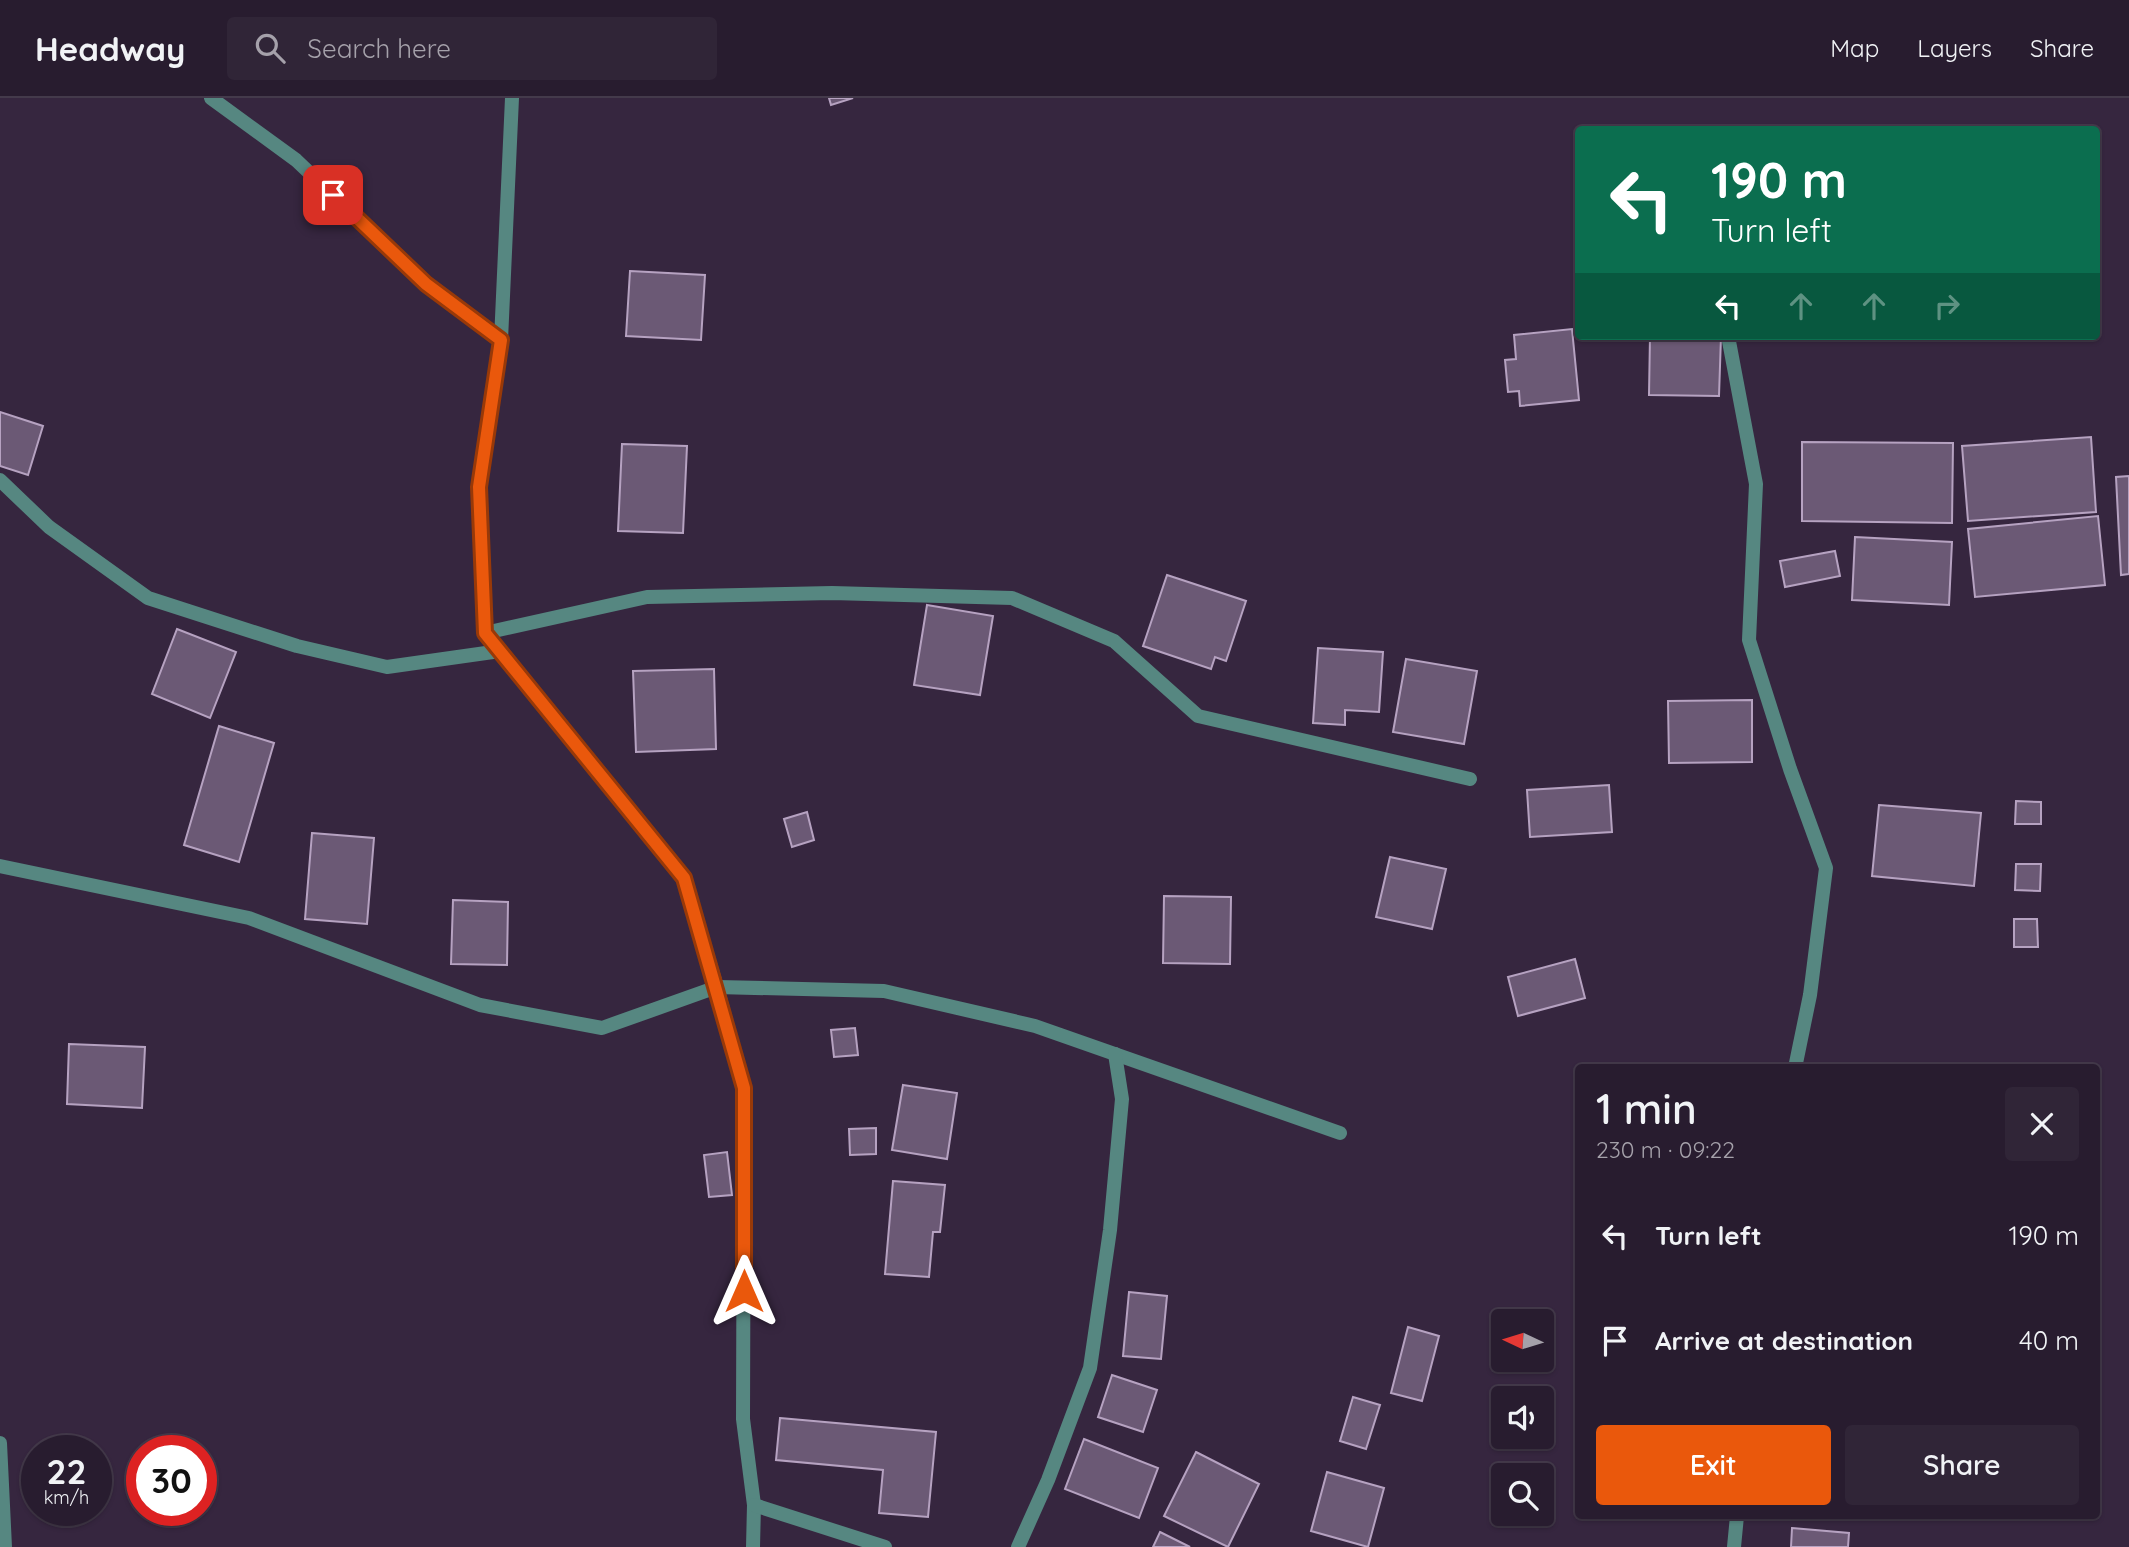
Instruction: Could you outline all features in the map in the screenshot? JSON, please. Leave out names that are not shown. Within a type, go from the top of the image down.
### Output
[{"type":"street","points":[[211,98],[296,160],[426,284],[501,340]]},
{"type":"street","points":[[512,98],[501,340],[479,487],[485,633],[684,878],[717,986],[744,1088],[743,1419],[754,1504],[753,1547]]},
{"type":"street","points":[[1729,340],[1756,484],[1749,639],[1825,868],[1811,995],[1796,1064]]},
{"type":"street","points":[[0,480],[49,527],[148,598],[297,646],[387,667],[500,652]]},
{"type":"street","points":[[485,633],[647,597],[832,593],[1012,598],[1114,641],[1198,716],[1470,779]]},
{"type":"street","points":[[0,866],[249,918],[480,1005],[603,1028],[717,986],[884,991],[1035,1026],[1340,1133]]},
{"type":"street","points":[[1018,1547],[1048,1480],[1090,1368],[1110,1230],[1122,1099],[1115,1054]]},
{"type":"street","points":[[0,1443],[5,1547]]},
{"type":"street","points":[[754,1504],[885,1547]]},
{"type":"street","points":[[1734,1547],[1737,1519]]},
{"type":"building","points":[[829,98],[853,98],[831,105]]},
{"type":"building","points":[[630,271],[705,275],[701,340],[626,336]]},
{"type":"building","points":[[1572,329],[1579,400],[1520,406],[1519,391],[1508,392],[1505,360],[1516,359],[1514,335]]},
{"type":"building","points":[[1650,340],[1721,340],[1719,396],[1649,395]]},
{"type":"building","points":[[0,412],[43,426],[28,475],[0,466]]},
{"type":"building","points":[[2091,437],[2096,512],[1968,521],[1962,446]]},
{"type":"building","points":[[1802,442],[1953,443],[1952,523],[1802,521]]},
{"type":"building","points":[[622,444],[687,446],[683,533],[618,531]]},
{"type":"building","points":[[2129,476],[2129,574],[2121,575],[2116,477]]},
{"type":"building","points":[[2098,516],[2105,585],[1975,597],[1968,529]]},
{"type":"building","points":[[1855,537],[1952,542],[1949,605],[1852,600]]},
{"type":"building","points":[[1835,551],[1840,576],[1785,587],[1780,561]]},
{"type":"building","points":[[1167,575],[1246,601],[1226,661],[1215,657],[1211,669],[1143,646]]},
{"type":"building","points":[[927,605],[993,616],[980,695],[914,685]]},
{"type":"building","points":[[177,629],[236,652],[210,718],[152,694]]},
{"type":"building","points":[[1318,648],[1383,652],[1379,712],[1345,710],[1345,725],[1313,723]]},
{"type":"building","points":[[1406,659],[1477,671],[1464,744],[1393,732]]},
{"type":"building","points":[[714,669],[716,749],[636,752],[633,671]]},
{"type":"building","points":[[1752,700],[1752,762],[1669,763],[1668,701]]},
{"type":"building","points":[[219,726],[274,743],[239,862],[184,845]]},
{"type":"building","points":[[1609,785],[1612,832],[1530,837],[1527,790]]},
{"type":"building","points":[[2016,801],[2041,802],[2041,824],[2015,824]]},
{"type":"building","points":[[1879,805],[1981,813],[1974,886],[1872,876]]},
{"type":"building","points":[[807,812],[814,840],[792,847],[784,819]]},
{"type":"building","points":[[312,833],[374,838],[367,924],[305,919]]},
{"type":"building","points":[[1390,857],[1446,869],[1432,929],[1376,917]]},
{"type":"building","points":[[2016,864],[2041,864],[2040,891],[2015,890]]},
{"type":"building","points":[[1164,896],[1231,897],[1230,964],[1163,963]]},
{"type":"building","points":[[453,900],[508,902],[507,965],[451,964]]},
{"type":"building","points":[[2014,919],[2037,919],[2038,947],[2014,947]]},
{"type":"building","points":[[1575,959],[1585,998],[1518,1016],[1508,977]]},
{"type":"building","points":[[855,1028],[858,1055],[834,1057],[831,1030]]},
{"type":"building","points":[[69,1044],[145,1047],[142,1108],[67,1104]]},
{"type":"building","points":[[903,1085],[957,1093],[947,1159],[892,1150]]},
{"type":"building","points":[[876,1128],[876,1154],[850,1155],[849,1129]]},
{"type":"building","points":[[727,1152],[732,1195],[709,1197],[704,1155]]},
{"type":"building","points":[[893,1181],[945,1185],[940,1232],[933,1232],[929,1277],[885,1274]]},
{"type":"building","points":[[1129,1292],[1167,1296],[1161,1359],[1123,1356]]},
{"type":"building","points":[[1408,1327],[1439,1336],[1422,1401],[1391,1393]]},
{"type":"building","points":[[1112,1375],[1157,1390],[1143,1432],[1098,1417]]},
{"type":"building","points":[[1353,1397],[1380,1405],[1366,1449],[1340,1441]]},
{"type":"building","points":[[780,1418],[936,1432],[928,1517],[879,1513],[883,1470],[776,1460]]},
{"type":"building","points":[[1084,1439],[1158,1468],[1139,1518],[1065,1489]]},
{"type":"building","points":[[1196,1452],[1259,1484],[1228,1547],[1164,1516]]},
{"type":"building","points":[[1327,1472],[1384,1488],[1368,1547],[1311,1531]]},
{"type":"building","points":[[1792,1528],[1849,1533],[1848,1547],[1791,1547]]},
{"type":"building","points":[[1160,1532],[1190,1547],[1153,1547]]},
{"type":"route","points":[[333,195],[426,284],[501,340],[479,487],[485,633],[684,878],[744,1088],[744,1291]]}]
